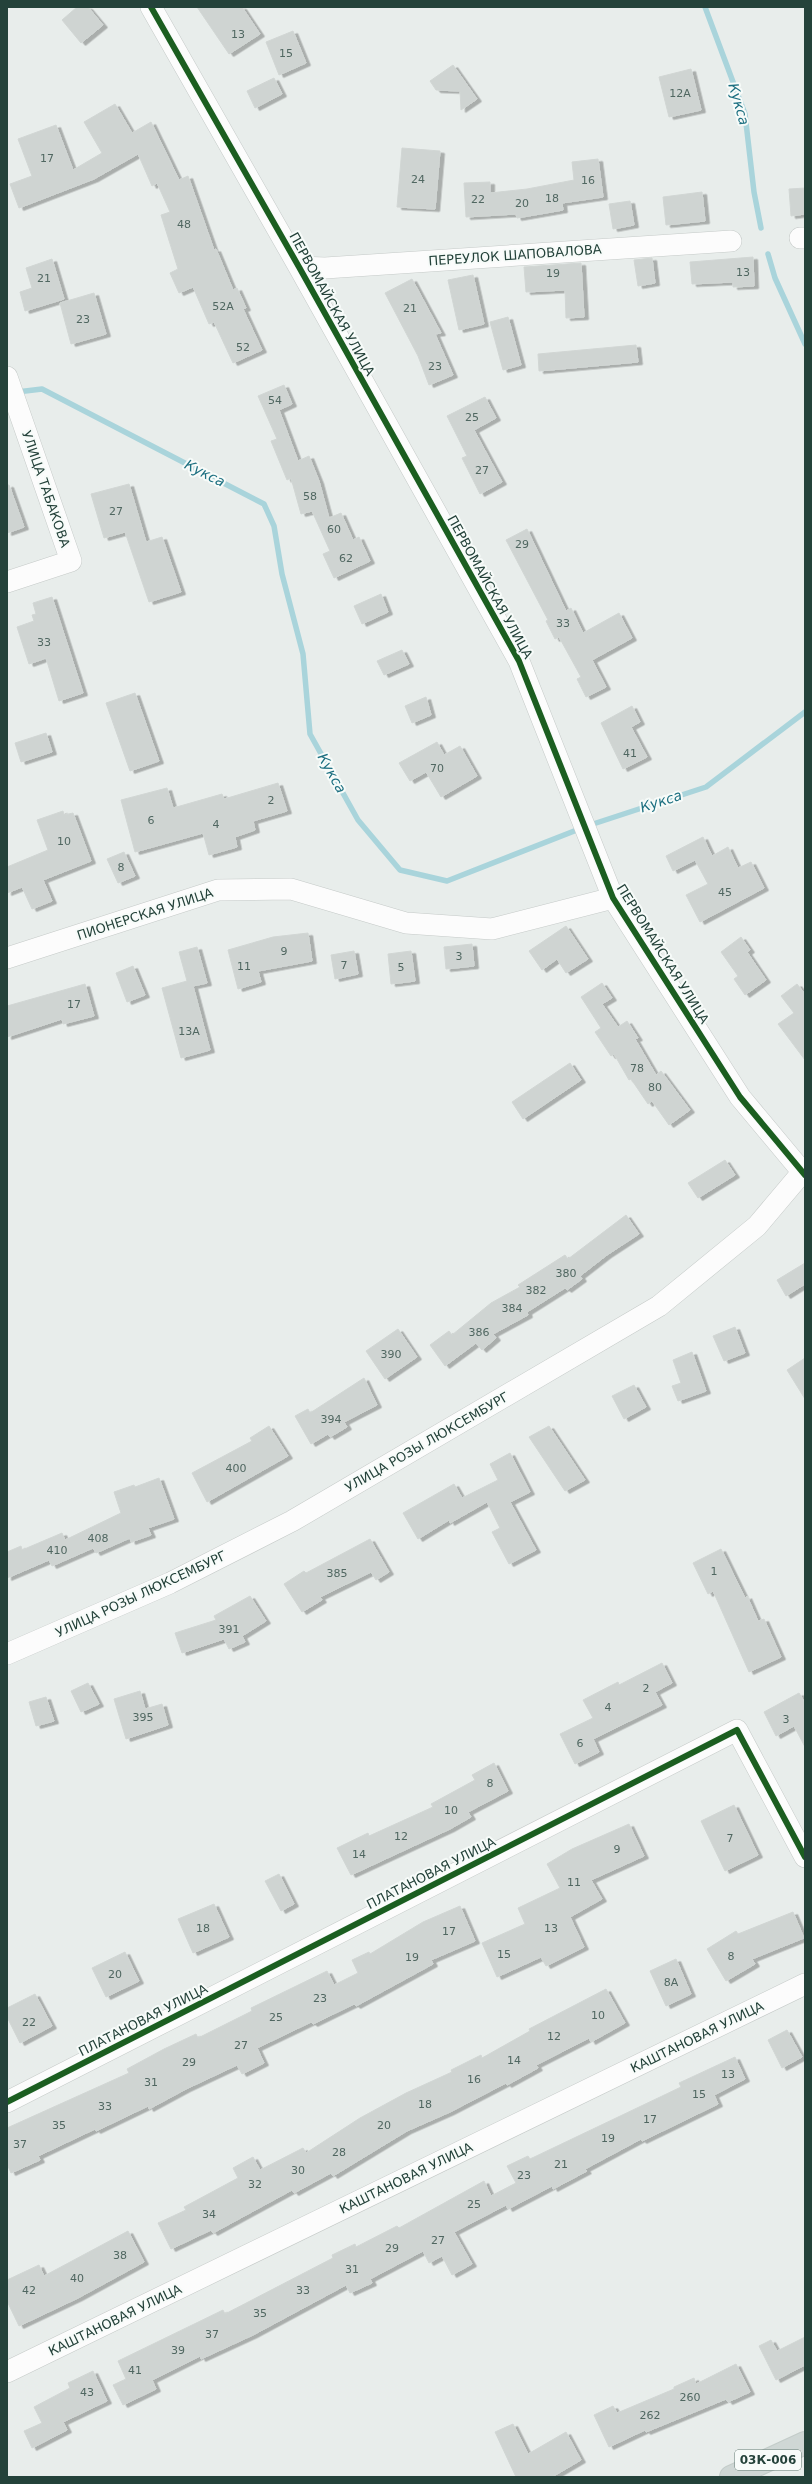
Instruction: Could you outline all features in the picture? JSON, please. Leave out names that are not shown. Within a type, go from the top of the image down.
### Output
[{"type":"main road","name":"03К-006","points":[[731,2477],[805,2443]]},
{"type":"street","name":"ПЕРВОМАЙСКАЯ УЛИЦА","points":[[151,7],[299,267],[519,661],[613,898],[740,1098],[804,1172]]},
{"type":"street","name":"ПЕРЕУЛОК ШАПОВАЛОВА","points":[[299,267],[325,268],[731,241]]},
{"type":"street","name":"УЛИЦА ТАБАКОВА","points":[[7,582],[71,561],[11,388]]},
{"type":"street","name":"ПИОНЕРСКАЯ УЛИЦА","points":[[7,958],[218,890],[291,889],[406,923],[492,929],[613,898]]},
{"type":"street","name":"УЛИЦА РОЗЫ ЛЮКСЕМБУРГ","points":[[7,1654],[170,1583],[292,1521],[659,1306],[757,1226],[804,1172]]},
{"type":"street","name":"ПЛАТАНОВАЯ УЛИЦА","points":[[7,2102],[737,1730],[805,1857]]},
{"type":"street","name":"КАШТАНОВАЯ УЛИЦА","points":[[7,2372],[805,1984]]},
{"type":"building","points":[[77,7],[88,7],[103,25],[81,43],[62,20]]},
{"type":"building","points":[[197,7],[242,7],[260,34],[229,54]]},
{"type":"building","points":[[293,31],[306,63],[279,75],[266,42]]},
{"type":"building","points":[[453,65],[477,99],[461,110],[460,91],[436,90],[430,81]]},
{"type":"building","points":[[691,69],[701,110],[669,117],[659,77]]},
{"type":"building","points":[[274,78],[282,94],[255,108],[247,91]]},
{"type":"building","points":[[115,104],[132,133],[151,122],[179,180],[188,176],[214,250],[216,249],[233,290],[237,288],[246,308],[243,309],[262,350],[233,363],[214,322],[209,324],[193,287],[179,293],[170,273],[178,269],[161,215],[170,212],[157,183],[152,186],[138,154],[94,179],[19,208],[10,184],[32,176],[18,139],[56,125],[73,170],[102,153],[84,122]]},
{"type":"building","points":[[402,148],[440,151],[435,209],[397,207]]},
{"type":"building","points":[[598,159],[603,197],[562,203],[563,210],[517,218],[516,214],[466,217],[464,183],[490,182],[490,193],[527,189],[574,180],[572,162]]},
{"type":"building","points":[[805,188],[805,214],[791,216],[789,189]]},
{"type":"building","points":[[702,192],[705,221],[666,225],[663,197]]},
{"type":"building","points":[[630,201],[634,225],[613,229],[609,204]]},
{"type":"building","points":[[753,257],[754,286],[733,287],[733,282],[692,284],[690,262]]},
{"type":"building","points":[[652,258],[655,283],[638,286],[634,260]]},
{"type":"building","points":[[52,259],[64,299],[25,311],[20,292],[32,288],[26,268]]},
{"type":"building","points":[[581,263],[584,317],[566,318],[565,290],[526,292],[524,267]]},
{"type":"building","points":[[473,275],[484,324],[459,330],[448,280]]},
{"type":"building","points":[[412,279],[441,333],[435,334],[453,375],[429,385],[418,356],[385,293]]},
{"type":"building","points":[[94,293],[106,334],[71,344],[60,303]]},
{"type":"building","points":[[508,317],[521,365],[503,370],[490,322]]},
{"type":"building","points":[[636,345],[638,362],[539,371],[538,354]]},
{"type":"building","points":[[284,385],[292,404],[279,410],[298,461],[309,456],[319,481],[329,518],[341,513],[353,540],[359,537],[370,561],[334,578],[323,554],[330,551],[312,511],[301,514],[291,478],[287,480],[271,441],[277,439],[258,396]]},
{"type":"building","points":[[485,397],[496,418],[474,430],[502,482],[480,494],[462,458],[467,456],[447,416]]},
{"type":"building","points":[[129,484],[146,542],[162,537],[181,592],[149,602],[125,532],[104,538],[91,494]]},
{"type":"building","points":[[7,485],[9,485],[24,527],[7,533]]},
{"type":"building","points":[[527,529],[566,611],[571,608],[583,633],[619,613],[632,638],[592,660],[606,687],[586,697],[577,679],[581,677],[559,637],[555,639],[546,621],[548,620],[506,540]]},
{"type":"building","points":[[381,594],[388,612],[362,624],[354,606]]},
{"type":"building","points":[[52,597],[83,693],[59,701],[46,658],[29,664],[17,627],[34,621],[32,615],[36,614],[33,603]]},
{"type":"building","points":[[402,650],[409,664],[384,675],[377,661]]},
{"type":"building","points":[[135,693],[159,761],[130,771],[106,703]]},
{"type":"building","points":[[426,697],[431,715],[412,723],[405,706]]},
{"type":"building","points":[[632,706],[640,722],[631,727],[647,757],[623,769],[601,723]]},
{"type":"building","points":[[46,733],[52,752],[21,762],[15,743]]},
{"type":"building","points":[[437,742],[444,755],[460,746],[477,776],[441,797],[426,772],[410,781],[399,763]]},
{"type":"building","points":[[278,783],[287,811],[253,821],[255,830],[235,837],[237,847],[209,855],[203,833],[135,852],[121,800],[167,788],[173,808],[222,794],[224,799]]},
{"type":"building","points":[[63,811],[64,815],[73,813],[91,861],[43,880],[52,901],[32,909],[22,887],[7,893],[7,867],[48,850],[37,820]]},
{"type":"building","points":[[703,837],[712,856],[728,847],[738,868],[751,862],[764,888],[700,922],[686,895],[708,884],[695,860],[673,871],[666,856]]},
{"type":"building","points":[[124,852],[135,876],[118,883],[107,859]]},
{"type":"building","points":[[566,926],[588,959],[566,973],[557,959],[542,970],[529,951]]},
{"type":"building","points":[[308,933],[312,961],[258,971],[261,982],[238,989],[228,950],[273,937]]},
{"type":"building","points":[[741,937],[750,950],[747,952],[766,980],[745,995],[734,979],[738,976],[721,952]]},
{"type":"building","points":[[472,944],[474,966],[446,969],[444,947]]},
{"type":"building","points":[[197,947],[207,983],[193,986],[210,1050],[181,1058],[162,988],[187,981],[179,952]]},
{"type":"building","points":[[354,951],[358,974],[335,979],[331,955]]},
{"type":"building","points":[[411,951],[415,981],[391,984],[388,954]]},
{"type":"building","points":[[133,966],[145,995],[127,1002],[116,973]]},
{"type":"building","points":[[602,983],[612,998],[602,1004],[618,1027],[627,1021],[638,1038],[635,1039],[656,1075],[661,1071],[690,1110],[669,1125],[652,1101],[648,1104],[631,1079],[629,1080],[614,1054],[611,1056],[595,1032],[601,1028],[581,997]]},
{"type":"building","points":[[85,984],[94,1016],[63,1024],[62,1019],[7,1037],[7,1006]]},
{"type":"building","points":[[797,984],[805,994],[805,1060],[778,1024],[794,1013],[781,996]]},
{"type":"building","points":[[570,1063],[581,1080],[523,1119],[512,1102]]},
{"type":"building","points":[[725,1160],[735,1175],[698,1198],[688,1183]]},
{"type":"building","points":[[626,1215],[639,1234],[607,1255],[580,1276],[582,1279],[567,1290],[565,1288],[527,1312],[528,1315],[493,1334],[496,1338],[482,1350],[476,1343],[445,1366],[430,1345],[449,1331],[452,1335],[491,1303],[520,1287],[518,1285],[565,1255],[568,1259]]},
{"type":"building","points":[[805,1263],[805,1284],[786,1296],[777,1280]]},
{"type":"building","points":[[735,1327],[745,1353],[724,1361],[713,1336]]},
{"type":"building","points":[[398,1329],[417,1357],[385,1379],[366,1351]]},
{"type":"building","points":[[692,1352],[706,1391],[678,1401],[672,1386],[681,1383],[673,1360]]},
{"type":"building","points":[[805,1358],[805,1399],[787,1370]]},
{"type":"building","points":[[364,1378],[377,1405],[344,1422],[347,1427],[330,1437],[328,1434],[311,1444],[295,1416],[308,1409],[310,1413]]},
{"type":"building","points":[[634,1385],[646,1407],[624,1419],[612,1396]]},
{"type":"building","points":[[269,1426],[288,1456],[207,1502],[192,1473],[252,1441],[250,1438]]},
{"type":"building","points":[[549,1426],[585,1480],[565,1491],[529,1437]]},
{"type":"building","points":[[510,1453],[530,1492],[510,1502],[536,1550],[509,1564],[492,1532],[500,1528],[487,1502],[450,1523],[449,1520],[418,1539],[403,1513],[454,1484],[462,1498],[498,1480],[490,1464]]},
{"type":"building","points":[[159,1478],[174,1519],[148,1528],[151,1535],[131,1542],[130,1538],[96,1553],[93,1548],[52,1566],[49,1560],[7,1578],[7,1552],[21,1546],[22,1550],[62,1533],[65,1540],[121,1513],[114,1492],[134,1485],[135,1487]]},
{"type":"building","points":[[370,1539],[389,1572],[376,1580],[371,1572],[320,1597],[322,1600],[302,1612],[284,1584],[304,1571],[306,1573]]},
{"type":"building","points":[[721,1549],[745,1598],[747,1596],[758,1621],[764,1619],[781,1657],[749,1672],[713,1591],[708,1594],[693,1563]]},
{"type":"building","points":[[250,1596],[266,1621],[242,1636],[245,1642],[229,1649],[224,1639],[182,1653],[175,1633],[216,1620],[214,1616]]},
{"type":"building","points":[[662,1663],[672,1683],[655,1692],[662,1705],[593,1739],[599,1752],[575,1764],[560,1734],[593,1718],[583,1700],[618,1682],[619,1685]]},
{"type":"building","points":[[88,1683],[99,1704],[81,1712],[71,1691]]},
{"type":"building","points":[[140,1691],[145,1709],[162,1704],[168,1725],[126,1739],[114,1699]]},
{"type":"building","points":[[799,1693],[805,1703],[805,1747],[794,1726],[776,1736],[764,1712]]},
{"type":"building","points":[[46,1697],[54,1721],[36,1726],[29,1702]]},
{"type":"building","points":[[494,1763],[508,1791],[468,1812],[471,1817],[450,1829],[351,1875],[337,1848],[368,1833],[369,1836],[433,1807],[431,1804],[475,1780],[472,1775]]},
{"type":"building","points":[[734,1805],[758,1855],[725,1871],[701,1821]]},
{"type":"building","points":[[629,1824],[644,1856],[591,1880],[602,1899],[570,1917],[584,1947],[546,1966],[541,1957],[497,1977],[482,1943],[525,1924],[518,1908],[560,1888],[547,1864],[572,1849]]},
{"type":"building","points":[[279,1874],[294,1904],[281,1911],[265,1881]]},
{"type":"building","points":[[214,1904],[229,1937],[193,1953],[178,1919]]},
{"type":"building","points":[[460,1906],[475,1941],[431,1960],[433,1964],[356,2006],[354,2004],[313,2024],[311,2022],[257,2048],[264,2063],[242,2074],[237,2065],[186,2089],[149,2109],[148,2106],[96,2131],[95,2129],[38,2156],[40,2160],[11,2173],[7,2164],[7,2128],[129,2073],[127,2069],[164,2049],[196,2034],[198,2038],[252,2011],[251,2008],[327,1971],[334,1985],[358,1973],[352,1960],[369,1952],[370,1954],[423,1922]]},
{"type":"building","points":[[793,1912],[804,1938],[752,1959],[755,1964],[726,1981],[707,1949],[736,1931],[738,1934]]},
{"type":"building","points":[[125,1952],[139,1981],[106,1997],[92,1968]]},
{"type":"building","points":[[676,1959],[691,1994],[666,2006],[650,1971]]},
{"type":"building","points":[[606,1989],[625,2023],[591,2042],[589,2038],[536,2065],[538,2068],[507,2085],[506,2083],[450,2112],[407,2131],[333,2176],[331,2173],[294,2193],[292,2190],[213,2233],[211,2230],[171,2249],[158,2223],[186,2210],[184,2207],[238,2178],[233,2168],[253,2157],[260,2170],[303,2148],[306,2153],[360,2118],[406,2093],[452,2072],[451,2070],[481,2055],[482,2058],[530,2031],[529,2029]]},
{"type":"building","points":[[35,1994],[52,2026],[20,2043],[7,2017],[7,2008]]},
{"type":"building","points":[[787,2030],[802,2057],[782,2068],[768,2040]]},
{"type":"building","points":[[735,2057],[745,2079],[714,2095],[718,2104],[642,2141],[641,2139],[585,2169],[587,2171],[553,2189],[552,2186],[508,2209],[506,2205],[454,2232],[472,2264],[452,2275],[442,2256],[429,2263],[423,2251],[370,2279],[372,2283],[350,2293],[346,2285],[253,2335],[201,2359],[200,2356],[152,2380],[156,2389],[123,2405],[113,2385],[126,2379],[118,2361],[223,2310],[225,2314],[333,2258],[332,2255],[355,2244],[356,2247],[397,2226],[399,2228],[484,2181],[491,2196],[516,2183],[507,2166],[528,2156],[530,2159],[681,2087],[679,2083]]},
{"type":"building","points":[[128,2231],[144,2262],[78,2298],[19,2326],[7,2301],[7,2280],[39,2265],[44,2276]]},
{"type":"building","points":[[805,2337],[805,2365],[776,2380],[759,2346],[771,2340],[777,2351]]},
{"type":"building","points":[[736,2364],[750,2392],[728,2402],[726,2399],[646,2432],[645,2430],[609,2447],[594,2415],[613,2406],[617,2413],[674,2389],[674,2387],[694,2378],[696,2384]]},
{"type":"building","points":[[93,2371],[107,2401],[63,2422],[67,2430],[32,2448],[24,2431],[42,2423],[34,2407],[70,2388],[68,2383]]},
{"type":"building","points":[[513,2424],[528,2454],[566,2432],[581,2460],[552,2477],[516,2477],[495,2432]]},
{"type":"waterway","name":"Кукса","points":[[705,7],[745,114],[754,192],[761,228]]},
{"type":"waterway","name":"Кукса","points":[[768,254],[775,278],[805,344]]},
{"type":"waterway","name":"Кукса","points":[[17,392],[42,389],[264,504],[274,526],[282,574],[303,654],[310,734],[358,820],[400,870],[447,881],[587,826],[706,787],[805,712]]},
{"type":"cycle path","points":[[151,7],[299,267],[519,661],[613,898],[740,1097],[805,1175]]},
{"type":"cycle path","points":[[7,2102],[737,1730],[805,1857]]}]
